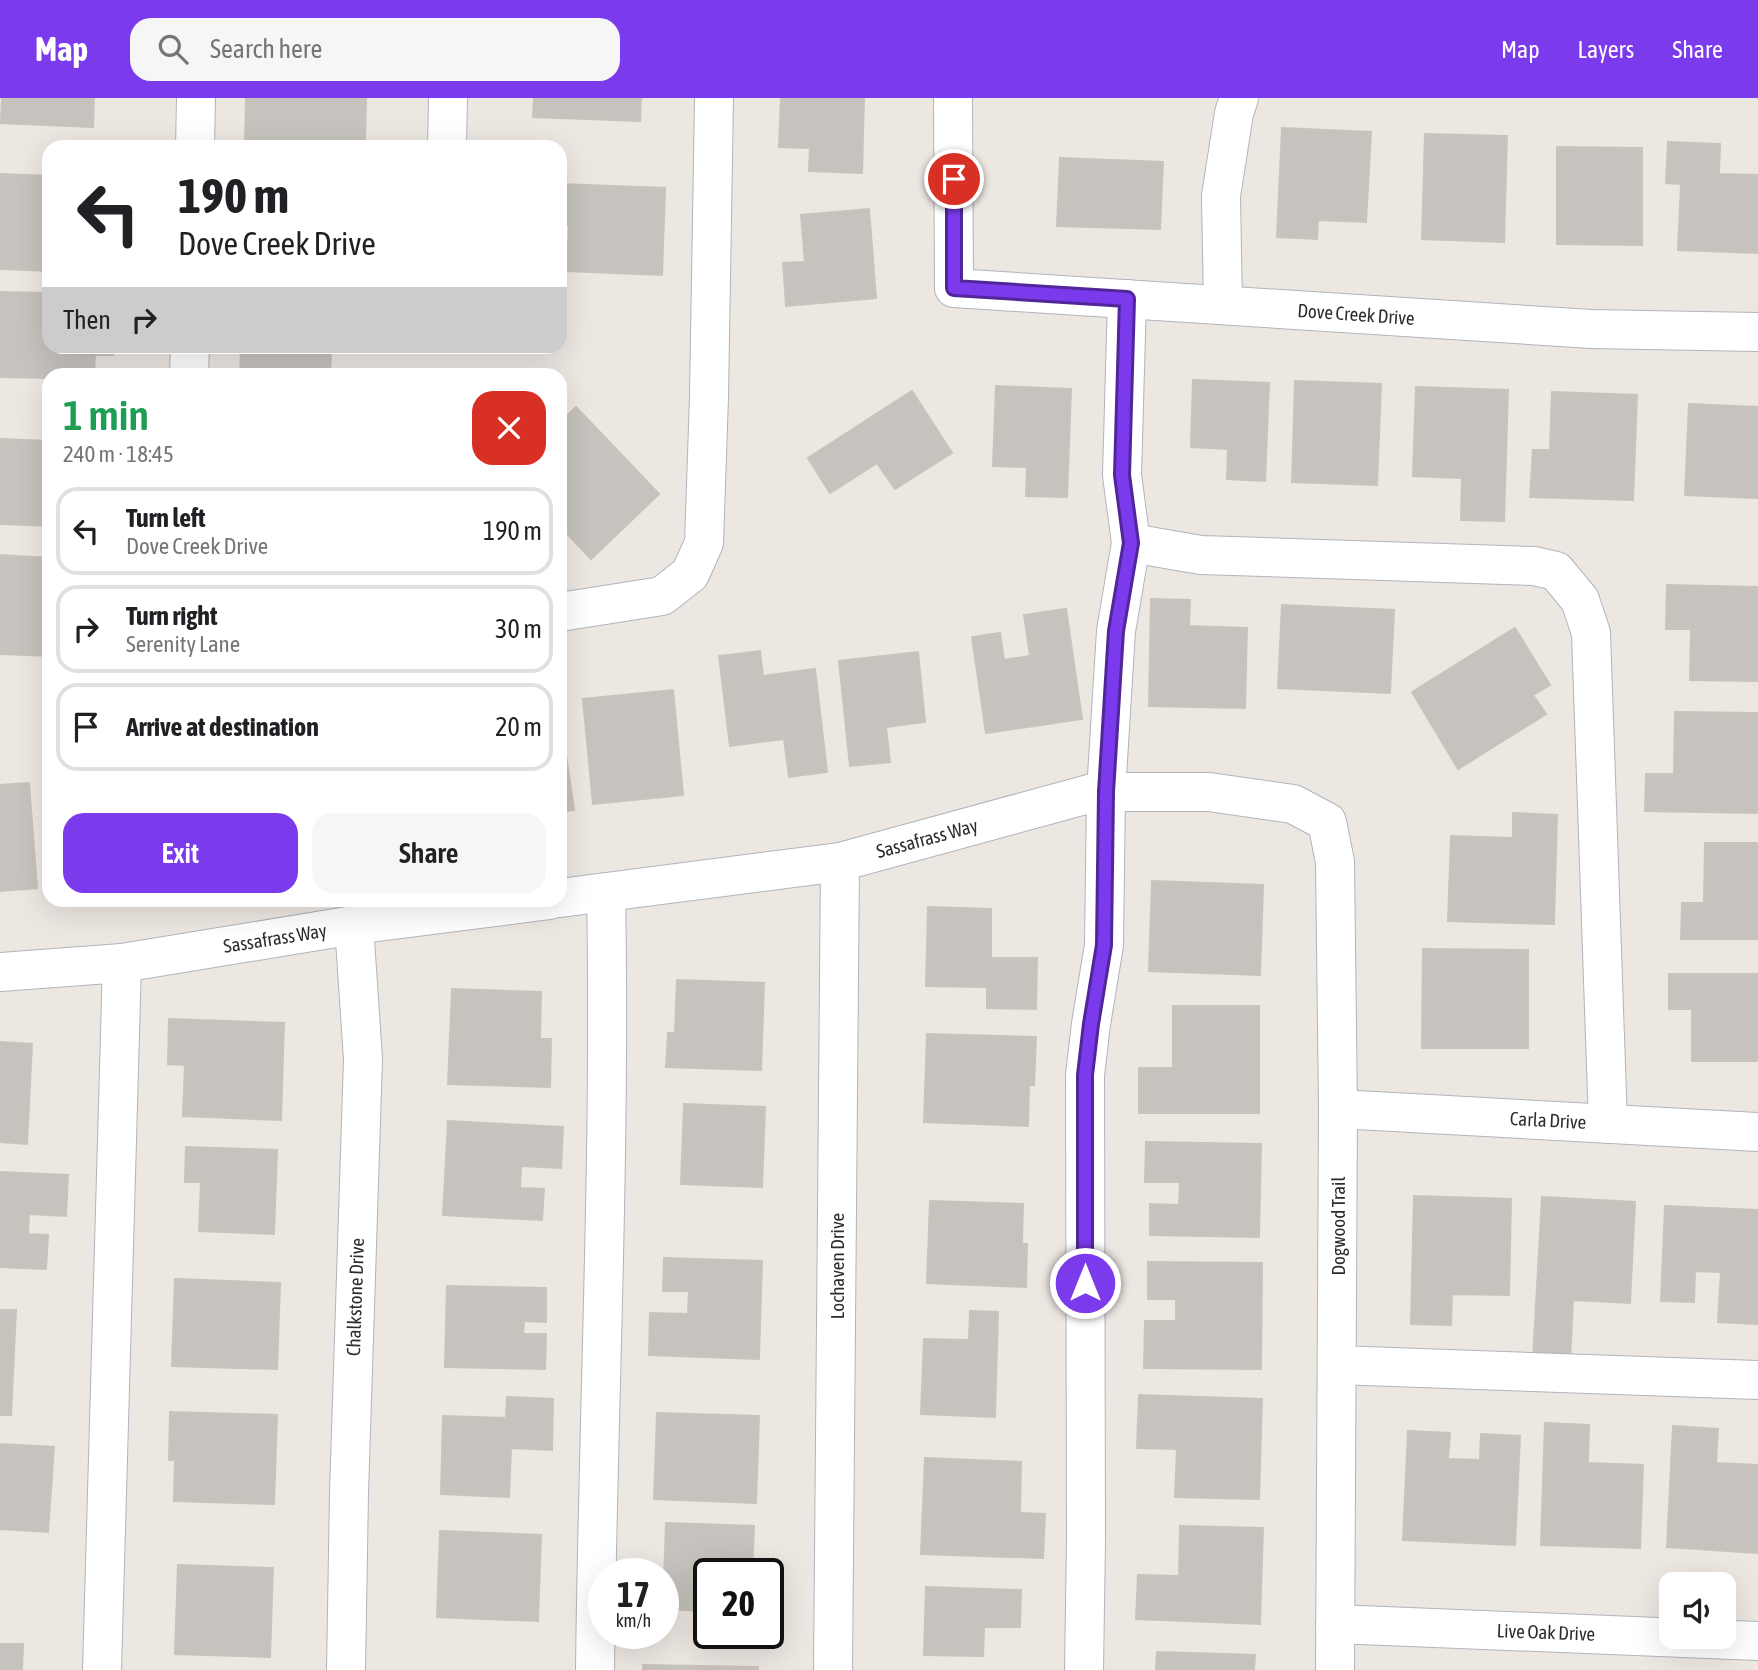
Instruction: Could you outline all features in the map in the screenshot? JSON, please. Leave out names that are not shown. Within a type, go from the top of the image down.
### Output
[{"type":"street","points":[[194,140],[196,98]]},
{"type":"street","points":[[447,140],[448,98]]},
{"type":"street","points":[[567,611],[662,596],[690,574],[704,542],[714,98]]},
{"type":"street","name":"Dove Creek Drive","points":[[953,98],[954,288],[1591,329],[1758,332]]},
{"type":"street","points":[[1223,305],[1221,196],[1234,113],[1239,98]]},
{"type":"street","points":[[1084,1670],[1085,1075],[1104,945],[1106,792],[1116,631],[1131,543],[1122,475],[1127,299]]},
{"type":"street","points":[[1131,543],[1201,555],[1534,566],[1556,571],[1580,600],[1591,633],[1608,1124]]},
{"type":"street","name":"Sassafrass Way","points":[[567,897],[840,862],[1096,792],[1209,792],[1293,804]]},
{"type":"street","name":"Dogwood Trail","points":[[1293,804],[1327,822],[1335,862],[1338,1109],[1335,1670]]},
{"type":"street","name":"Lochaven Drive","points":[[833,1670],[840,862]]},
{"type":"street","points":[[595,1670],[606,1132],[606,892]]},
{"type":"street","name":"Sassafrass Way","points":[[0,972],[122,963],[354,925],[495,907]]},
{"type":"street","name":"Chalkstone Drive","points":[[346,1670],[349,1479],[363,1059],[354,925]]},
{"type":"street","points":[[102,1670],[122,963]]},
{"type":"street","name":"Carla Drive","points":[[1338,1109],[1758,1132]]},
{"type":"street","points":[[1336,1365],[1758,1380]]},
{"type":"street","name":"Live Oak Drive","points":[[1335,1624],[1758,1641]]},
{"type":"building","points":[[2,98],[94,98],[93,127],[1,123]]},
{"type":"building","points":[[246,98],[366,98],[365,140],[245,140]]},
{"type":"building","points":[[534,98],[641,98],[640,121],[533,117]]},
{"type":"building","points":[[781,98],[864,98],[862,173],[809,171],[810,148],[779,147]]},
{"type":"building","points":[[1282,128],[1371,132],[1366,222],[1318,220],[1317,239],[1277,237]]},
{"type":"building","points":[[1425,134],[1507,136],[1504,242],[1422,239]]},
{"type":"building","points":[[1668,142],[1720,144],[1719,174],[1758,175],[1758,253],[1678,250],[1681,184],[1666,183]]},
{"type":"building","points":[[1557,147],[1642,148],[1642,245],[1557,244]]},
{"type":"building","points":[[1060,158],[1163,162],[1160,229],[1057,226]]},
{"type":"building","points":[[0,174],[42,176],[42,271],[0,269]]},
{"type":"building","points":[[567,184],[665,188],[662,275],[567,271]]},
{"type":"building","points":[[869,209],[876,298],[786,306],[783,263],[805,262],[801,215]]},
{"type":"building","points":[[0,292],[42,293],[42,354],[113,354],[95,355],[94,368],[42,368],[42,378],[0,377]]},
{"type":"building","points":[[241,354],[331,354],[330,368],[240,368]]},
{"type":"building","points":[[1193,380],[1269,383],[1265,481],[1227,479],[1228,449],[1191,447]]},
{"type":"building","points":[[1295,381],[1381,384],[1377,485],[1292,482]]},
{"type":"building","points":[[996,386],[1071,389],[1067,497],[1026,496],[1027,467],[993,466]]},
{"type":"building","points":[[1416,387],[1508,390],[1504,521],[1461,520],[1462,478],[1413,476]]},
{"type":"building","points":[[912,391],[952,453],[895,489],[877,463],[830,493],[808,458]]},
{"type":"building","points":[[1552,392],[1637,395],[1633,500],[1530,497],[1533,450],[1550,450]]},
{"type":"building","points":[[1689,404],[1758,407],[1758,498],[1685,495]]},
{"type":"building","points":[[576,407],[659,494],[591,559],[567,533],[567,416]]},
{"type":"building","points":[[0,439],[42,441],[42,526],[0,524]]},
{"type":"building","points":[[0,555],[42,558],[42,656],[0,654]]},
{"type":"building","points":[[1667,585],[1758,587],[1758,681],[1690,680],[1691,629],[1666,629]]},
{"type":"building","points":[[1151,599],[1190,600],[1189,626],[1247,628],[1245,708],[1149,706]]},
{"type":"building","points":[[1282,605],[1394,610],[1390,693],[1278,688]]},
{"type":"building","points":[[1066,609],[1082,719],[986,733],[972,637],[1000,633],[1004,660],[1030,656],[1024,615]]},
{"type":"building","points":[[1515,628],[1550,685],[1533,695],[1546,714],[1458,769],[1412,692]]},
{"type":"building","points":[[760,651],[763,676],[815,669],[827,772],[789,777],[784,739],[730,746],[719,656]]},
{"type":"building","points":[[918,652],[925,722],[886,727],[890,762],[850,766],[839,661]]},
{"type":"building","points":[[673,690],[683,795],[593,804],[583,699]]},
{"type":"building","points":[[1675,712],[1758,713],[1758,813],[1645,811],[1646,774],[1674,774]]},
{"type":"building","points":[[567,762],[574,810],[567,811]]},
{"type":"building","points":[[29,783],[37,888],[0,891],[0,785]]},
{"type":"building","points":[[1513,813],[1557,815],[1554,924],[1448,921],[1451,836],[1513,838]]},
{"type":"building","points":[[1705,843],[1758,843],[1758,939],[1681,939],[1682,903],[1704,903]]},
{"type":"building","points":[[1152,881],[1263,885],[1260,975],[1149,971]]},
{"type":"building","points":[[928,907],[991,909],[991,958],[1037,958],[1036,1009],[987,1008],[987,987],[926,986]]},
{"type":"building","points":[[1423,949],[1528,950],[1528,1048],[1422,1048]]},
{"type":"building","points":[[1669,974],[1758,974],[1758,1061],[1692,1061],[1692,1009],[1669,1009]]},
{"type":"building","points":[[677,980],[764,983],[761,1070],[666,1067],[668,1033],[675,1033]]},
{"type":"building","points":[[452,989],[541,992],[540,1039],[551,1039],[550,1087],[448,1084]]},
{"type":"building","points":[[1173,1006],[1259,1006],[1259,1113],[1139,1113],[1139,1068],[1173,1068]]},
{"type":"building","points":[[169,1019],[284,1023],[281,1120],[183,1116],[185,1065],[168,1064]]},
{"type":"building","points":[[927,1034],[1036,1037],[1034,1085],[1029,1085],[1028,1126],[924,1122]]},
{"type":"building","points":[[0,1042],[32,1044],[27,1144],[0,1142]]},
{"type":"building","points":[[684,1104],[765,1107],[762,1187],[681,1184]]},
{"type":"building","points":[[448,1121],[563,1127],[561,1168],[521,1166],[520,1188],[544,1189],[542,1220],[443,1215]]},
{"type":"building","points":[[1146,1142],[1261,1144],[1259,1237],[1150,1235],[1150,1204],[1179,1205],[1180,1182],[1145,1182]]},
{"type":"building","points":[[186,1147],[277,1150],[274,1234],[199,1231],[201,1182],[185,1182]]},
{"type":"building","points":[[0,1172],[68,1175],[66,1216],[29,1214],[28,1234],[48,1235],[46,1269],[0,1267]]},
{"type":"building","points":[[1414,1196],[1511,1199],[1509,1295],[1452,1294],[1451,1325],[1411,1324]]},
{"type":"building","points":[[1542,1197],[1635,1202],[1630,1303],[1573,1300],[1570,1361],[1533,1359]]},
{"type":"building","points":[[930,1201],[1023,1204],[1022,1244],[1027,1244],[1026,1287],[927,1283]]},
{"type":"building","points":[[1665,1206],[1758,1210],[1758,1324],[1718,1322],[1721,1272],[1695,1271],[1694,1302],[1661,1301]]},
{"type":"building","points":[[664,1258],[762,1261],[759,1359],[649,1355],[650,1313],[688,1314],[689,1291],[663,1291]]},
{"type":"building","points":[[1148,1262],[1262,1263],[1261,1369],[1144,1368],[1145,1321],[1176,1321],[1176,1299],[1148,1299]]},
{"type":"building","points":[[175,1279],[280,1283],[277,1369],[172,1366]]},
{"type":"building","points":[[447,1286],[546,1288],[546,1322],[524,1321],[523,1334],[546,1334],[545,1369],[445,1367]]},
{"type":"building","points":[[0,1310],[16,1310],[11,1415],[0,1415]]},
{"type":"building","points":[[970,1311],[998,1312],[995,1417],[921,1414],[924,1339],[969,1340]]},
{"type":"building","points":[[1139,1395],[1262,1399],[1259,1499],[1175,1497],[1177,1449],[1137,1448]]},
{"type":"building","points":[[507,1397],[553,1399],[552,1450],[511,1448],[509,1497],[441,1494],[443,1416],[506,1418]]},
{"type":"building","points":[[170,1412],[277,1415],[274,1504],[174,1501],[175,1460],[169,1460]]},
{"type":"building","points":[[657,1413],[759,1416],[756,1503],[654,1499]]},
{"type":"building","points":[[1545,1423],[1589,1425],[1588,1463],[1643,1465],[1640,1548],[1541,1545]]},
{"type":"building","points":[[1673,1426],[1718,1429],[1716,1463],[1758,1465],[1758,1553],[1667,1547]]},
{"type":"building","points":[[1408,1431],[1450,1433],[1448,1459],[1480,1460],[1481,1434],[1520,1436],[1515,1545],[1403,1540]]},
{"type":"building","points":[[0,1444],[54,1447],[48,1532],[0,1529]]},
{"type":"building","points":[[925,1458],[1021,1462],[1020,1513],[1045,1514],[1043,1558],[921,1554]]},
{"type":"building","points":[[666,1523],[754,1526],[753,1558],[693,1558],[693,1610],[679,1610],[679,1558],[665,1558]]},
{"type":"building","points":[[1180,1526],[1263,1528],[1260,1624],[1136,1619],[1138,1575],[1179,1576]]},
{"type":"building","points":[[440,1531],[541,1535],[538,1621],[437,1617]]},
{"type":"building","points":[[178,1565],[273,1568],[270,1657],[175,1654]]},
{"type":"building","points":[[926,1587],[1021,1590],[1020,1627],[984,1627],[983,1656],[924,1655]]},
{"type":"building","points":[[0,1644],[23,1644],[22,1670],[0,1670]]},
{"type":"building","points":[[1157,1652],[1255,1655],[1254,1670],[1156,1670]]},
{"type":"building","points":[[643,1665],[758,1667],[758,1670],[643,1670]]},
{"type":"route","points":[[954,179],[954,288],[1127,299],[1122,475],[1131,543],[1116,631],[1106,792],[1104,945],[1085,1075],[1085,1283]]}]
